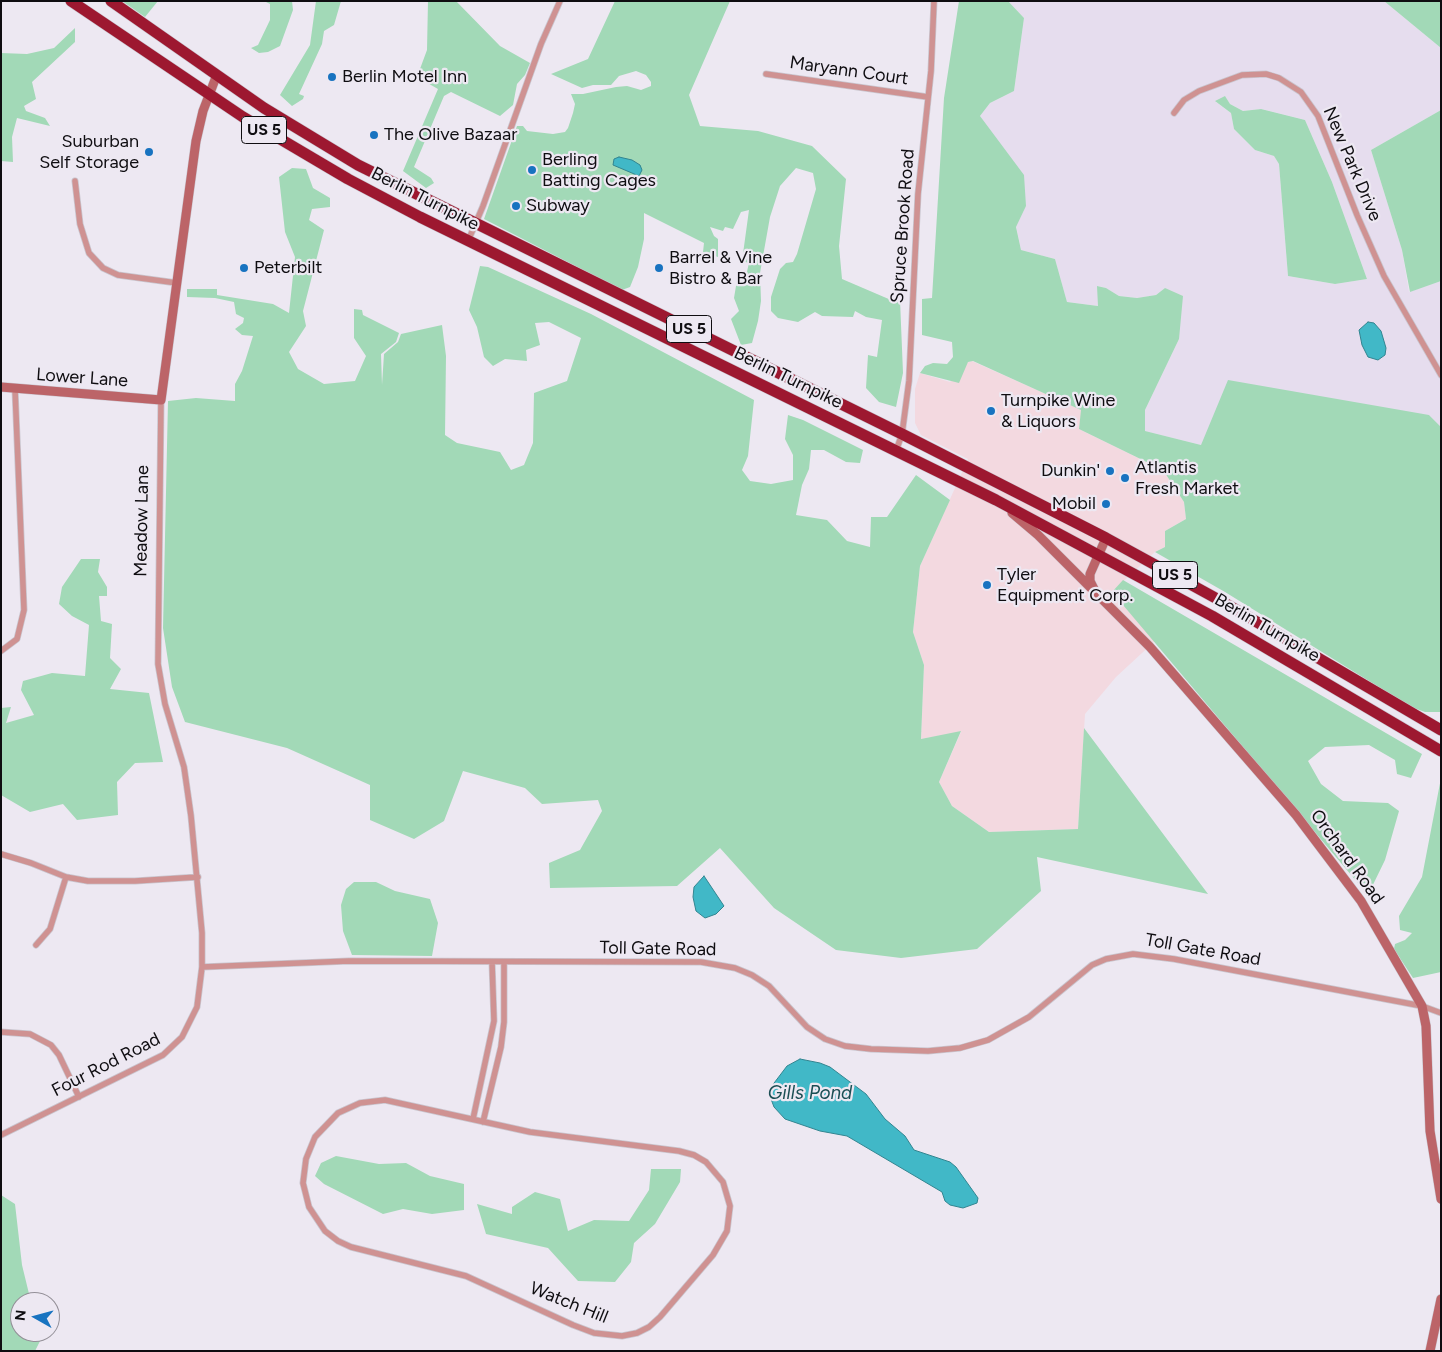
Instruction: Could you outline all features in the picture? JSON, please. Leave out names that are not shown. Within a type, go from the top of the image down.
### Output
[{"type":"highway","name":"Berlin Turnpike","points":[[71,1],[209,94],[348,179],[468,241],[996,500],[1212,616],[1440,748]]},
{"type":"highway","name":"Berlin Turnpike","points":[[111,1],[216,77],[286,123],[358,165],[902,434],[1106,538],[1228,605],[1441,730]]},
{"type":"street","points":[[468,241],[541,44],[560,1]]},
{"type":"street","name":"Spruce Brook Road","points":[[896,451],[902,434],[909,382],[918,194],[933,47],[934,1]]},
{"type":"street","name":"Maryann Court","points":[[766,74],[928,97]]},
{"type":"street","name":"New Park Drive","points":[[1174,113],[1184,100],[1199,91],[1242,75],[1266,74],[1279,78],[1301,92],[1318,116],[1356,215],[1384,276],[1441,375]]},
{"type":"street","name":"Meadow Lane","points":[[202,967],[198,877],[184,767],[165,704],[158,664],[161,400],[196,141],[209,94],[216,77]]},
{"type":"street","points":[[75,181],[80,224],[89,253],[103,268],[118,275],[177,283]]},
{"type":"street","name":"Lower Lane","points":[[1,387],[15,390],[161,400]]},
{"type":"street","points":[[1,651],[17,639],[24,610],[15,390]]},
{"type":"street","name":"Orchard Road","points":[[996,500],[1031,529],[1132,628],[1230,738],[1335,864],[1361,901],[1422,1006],[1426,1026],[1430,1131],[1441,1200]]},
{"type":"street","name":"Orchard Road","points":[[1099,595],[1090,581],[1090,574],[1106,538]]},
{"type":"street","points":[[1,854],[32,863],[66,877],[103,882],[198,877]]},
{"type":"street","points":[[36,945],[50,929],[66,877]]},
{"type":"street","name":"Toll Gate Road","points":[[202,967],[314,962],[676,961],[719,964],[752,975],[769,986],[807,1027],[825,1039],[845,1046],[871,1049],[936,1050],[960,1048],[988,1040],[1029,1016],[1092,965],[1106,958],[1133,954],[1174,959],[1422,1006],[1441,1013]]},
{"type":"street","points":[[473,1119],[494,1021],[492,962]]},
{"type":"street","points":[[483,1122],[501,1047],[505,996],[504,962]]},
{"type":"street","name":"Four Rod Road","points":[[1,1135],[150,1063],[173,1047],[190,1025],[197,1007],[202,967]]},
{"type":"street","points":[[494,995],[505,996]]},
{"type":"street","points":[[1,1032],[30,1034],[51,1045],[59,1055],[79,1097]]},
{"type":"street","points":[[485,1070],[495,1072]]},
{"type":"street","name":"Watch Hill","points":[[385,1100],[473,1119],[530,1132],[680,1151],[694,1155],[706,1162],[716,1172],[728,1195],[731,1218],[722,1243],[696,1276],[649,1327],[637,1333],[610,1336],[594,1333],[548,1314],[466,1276],[351,1247],[338,1241],[316,1219],[307,1200],[303,1183],[306,1159],[315,1137],[338,1113],[360,1103],[385,1100]]},
{"type":"street","points":[[1430,1351],[1441,1299]]},
{"type":"shaded area","points":[[1008,1],[1384,1],[1441,48],[1441,110],[1371,150],[1402,250],[1409,292],[1441,281],[1441,427],[1429,415],[1201,445],[1144,431],[1145,410],[1179,339],[1165,288],[1156,295],[1137,298],[1119,296],[1106,288],[1098,286],[1098,306],[1067,302],[1055,259],[1021,250],[1016,226],[1026,206],[980,116],[990,103],[1014,91],[1024,18]],"holes":[[[1225,96],[1230,104],[1243,111],[1261,109],[1305,120],[1332,182],[1367,279],[1335,284],[1288,276],[1279,164],[1274,156],[1255,150],[1234,129],[1231,113],[1216,102]]]},
{"type":"shaded area","points":[[972,361],[1082,410],[1079,429],[1163,470],[1184,502],[1186,519],[1165,531],[1165,547],[1155,552],[1112,592],[1155,641],[1116,677],[1085,714],[1078,829],[989,832],[952,806],[939,782],[961,732],[921,739],[924,665],[913,632],[920,566],[968,459],[921,435],[915,423],[915,389],[920,373],[950,382],[968,362]]},
{"type":"green space","points":[[122,1],[158,1],[145,17]]},
{"type":"green space","points":[[264,1],[292,1],[293,10],[280,46],[268,52],[259,53],[251,48],[258,45],[270,20],[270,4]]},
{"type":"green space","points":[[316,1],[341,1],[334,25],[324,31],[322,44],[299,94],[304,96],[303,99],[292,106],[280,95],[310,45]]},
{"type":"green space","points":[[428,1],[456,1],[500,46],[530,63],[525,75],[517,84],[513,105],[500,116],[451,92],[444,96],[414,167],[431,178],[434,183],[426,188],[403,171],[438,89],[417,77],[427,50]]},
{"type":"green space","points":[[615,1],[730,1],[689,95],[700,126],[758,131],[812,146],[846,179],[839,246],[842,279],[891,300],[900,300],[903,373],[896,407],[879,402],[866,388],[868,355],[877,357],[882,320],[866,317],[855,311],[853,317],[822,316],[815,312],[798,322],[778,318],[771,311],[771,297],[780,269],[786,263],[793,262],[797,254],[816,189],[813,173],[796,168],[780,186],[770,217],[760,273],[761,301],[758,321],[752,343],[741,345],[731,319],[739,311],[734,298],[737,280],[745,280],[749,263],[742,261],[749,210],[741,212],[733,229],[725,227],[723,231],[710,227],[714,236],[718,239],[718,257],[703,252],[704,243],[644,213],[644,239],[638,267],[630,287],[622,290],[484,219],[517,126],[523,126],[527,131],[553,134],[565,132],[575,104],[571,94],[583,94],[627,86],[641,90],[651,86],[651,82],[646,75],[636,71],[619,76],[611,85],[593,85],[582,88],[551,74],[588,59]]},
{"type":"green space","points":[[959,1],[1008,1],[1024,18],[1014,91],[990,103],[980,116],[1024,175],[1026,206],[1016,227],[1021,250],[1055,259],[1067,302],[1098,306],[1097,286],[1106,288],[1119,296],[1137,298],[1156,295],[1165,288],[1183,296],[1179,339],[1145,410],[1145,431],[1201,445],[1228,380],[1429,415],[1441,427],[1441,712],[1425,712],[1411,707],[1225,592],[1155,552],[1165,547],[1165,531],[1186,519],[1184,502],[1163,470],[1079,429],[1081,410],[973,361],[968,362],[959,383],[920,373],[925,366],[933,363],[947,364],[953,357],[952,342],[922,335],[922,299],[932,298],[944,98]]},
{"type":"green space","points":[[1384,1],[1441,1],[1441,48]]},
{"type":"green space","points":[[75,28],[75,42],[32,82],[36,99],[24,106],[26,111],[45,118],[50,126],[17,118],[12,137],[13,162],[1,161],[1,53],[27,54],[54,48]]},
{"type":"green space","points":[[1225,96],[1230,104],[1243,111],[1261,109],[1305,120],[1332,182],[1367,279],[1335,284],[1288,276],[1279,164],[1274,156],[1255,150],[1234,129],[1231,113],[1215,101]]},
{"type":"green space","points":[[1441,110],[1441,281],[1410,292],[1402,250],[1371,150]]},
{"type":"green space","points":[[292,168],[306,169],[313,188],[330,198],[330,207],[312,209],[309,220],[324,230],[303,311],[306,326],[289,352],[298,369],[324,384],[355,381],[366,356],[354,338],[354,309],[362,310],[363,315],[399,333],[396,342],[381,354],[382,385],[384,354],[398,342],[401,334],[442,325],[446,356],[445,435],[457,443],[500,452],[511,470],[524,465],[533,443],[534,393],[567,381],[581,338],[549,322],[535,323],[540,345],[526,350],[527,361],[505,359],[493,366],[484,357],[477,327],[469,310],[480,266],[488,267],[591,314],[754,400],[748,456],[742,470],[750,481],[771,484],[793,480],[793,455],[785,439],[788,415],[803,420],[863,450],[860,463],[846,462],[824,450],[811,450],[809,469],[802,485],[796,515],[827,520],[847,541],[870,547],[871,517],[887,517],[916,475],[950,500],[920,566],[913,632],[924,665],[921,739],[961,731],[939,782],[952,806],[989,832],[1078,829],[1084,728],[1208,894],[1037,857],[1041,891],[977,949],[901,958],[836,950],[774,908],[720,848],[677,886],[550,888],[549,863],[580,850],[602,811],[598,800],[542,804],[525,788],[463,771],[444,821],[414,839],[370,820],[370,785],[287,748],[185,722],[172,687],[163,628],[168,401],[196,398],[235,401],[235,384],[242,371],[253,336],[242,335],[235,329],[243,323],[244,318],[236,314],[234,302],[215,298],[187,297],[187,289],[217,289],[217,295],[273,304],[289,313],[295,257],[285,232],[279,177]]},
{"type":"green space","points":[[81,559],[100,559],[98,572],[107,587],[107,596],[99,596],[101,621],[112,624],[110,658],[121,669],[110,689],[149,693],[163,762],[135,763],[117,782],[118,815],[77,820],[63,804],[30,812],[1,795],[1,708],[11,707],[6,723],[34,715],[21,690],[23,681],[52,673],[85,676],[89,625],[72,616],[59,604],[62,587]]},
{"type":"green space","points":[[1123,580],[1422,754],[1411,778],[1397,774],[1395,760],[1369,745],[1325,747],[1308,761],[1321,784],[1343,801],[1388,803],[1399,811],[1385,860],[1368,895],[1112,592]]},
{"type":"green space","points":[[1441,778],[1441,972],[1413,978],[1394,949],[1395,944],[1405,940],[1412,933],[1400,930],[1399,916],[1422,877]]},
{"type":"green space","points":[[354,882],[376,882],[395,891],[430,899],[438,923],[432,956],[352,955],[343,931],[341,905],[346,889]]},
{"type":"green space","points":[[336,1156],[379,1164],[406,1163],[430,1176],[464,1184],[464,1210],[432,1214],[403,1209],[383,1214],[324,1184],[315,1176],[321,1163]]},
{"type":"green space","points":[[651,1169],[681,1169],[680,1182],[655,1224],[634,1243],[631,1262],[615,1282],[578,1281],[548,1248],[486,1234],[477,1204],[512,1214],[512,1207],[535,1192],[560,1199],[568,1231],[594,1220],[629,1221],[649,1190]]},
{"type":"green space","points":[[1,1195],[15,1204],[22,1265],[29,1292],[10,1292],[10,1342],[40,1342],[35,1351],[1,1351]]},
{"type":"water","points":[[619,157],[632,160],[640,165],[642,170],[639,176],[613,165],[614,159]]},
{"type":"water","points":[[1368,322],[1374,323],[1381,331],[1386,348],[1385,355],[1378,360],[1368,357],[1362,345],[1359,330]]},
{"type":"water","points":[[704,876],[724,906],[716,914],[705,918],[696,911],[693,897],[694,887]]},
{"type":"water","name":"Gills Pond","points":[[800,1059],[830,1067],[866,1094],[885,1119],[905,1136],[914,1150],[950,1162],[956,1167],[978,1198],[977,1203],[963,1208],[950,1205],[945,1201],[942,1192],[847,1136],[820,1131],[785,1119],[774,1107],[768,1091],[787,1066]]},
{"type":"place","name":"Berlin Motel Inn","points":[[332,77]]},
{"type":"place","name":"The Olive Bazaar","points":[[374,135]]},
{"type":"place","name":"Suburban Self Storage","points":[[149,152]]},
{"type":"place","name":"Berling Batting Cages","points":[[532,170]]},
{"type":"place","name":"Subway","points":[[516,206]]},
{"type":"place","name":"Peterbilt","points":[[244,268]]},
{"type":"place","name":"Barrel & Vine Bistro & Bar","points":[[659,268]]},
{"type":"place","name":"Turnpike Wine & Liquors","points":[[991,411]]},
{"type":"place","name":"Dunkin'","points":[[1110,471]]},
{"type":"place","name":"Atlantis Fresh Market","points":[[1125,478]]},
{"type":"place","name":"Mobil","points":[[1106,504]]},
{"type":"place","name":"Tyler Equipment Corp.","points":[[987,585]]}]
